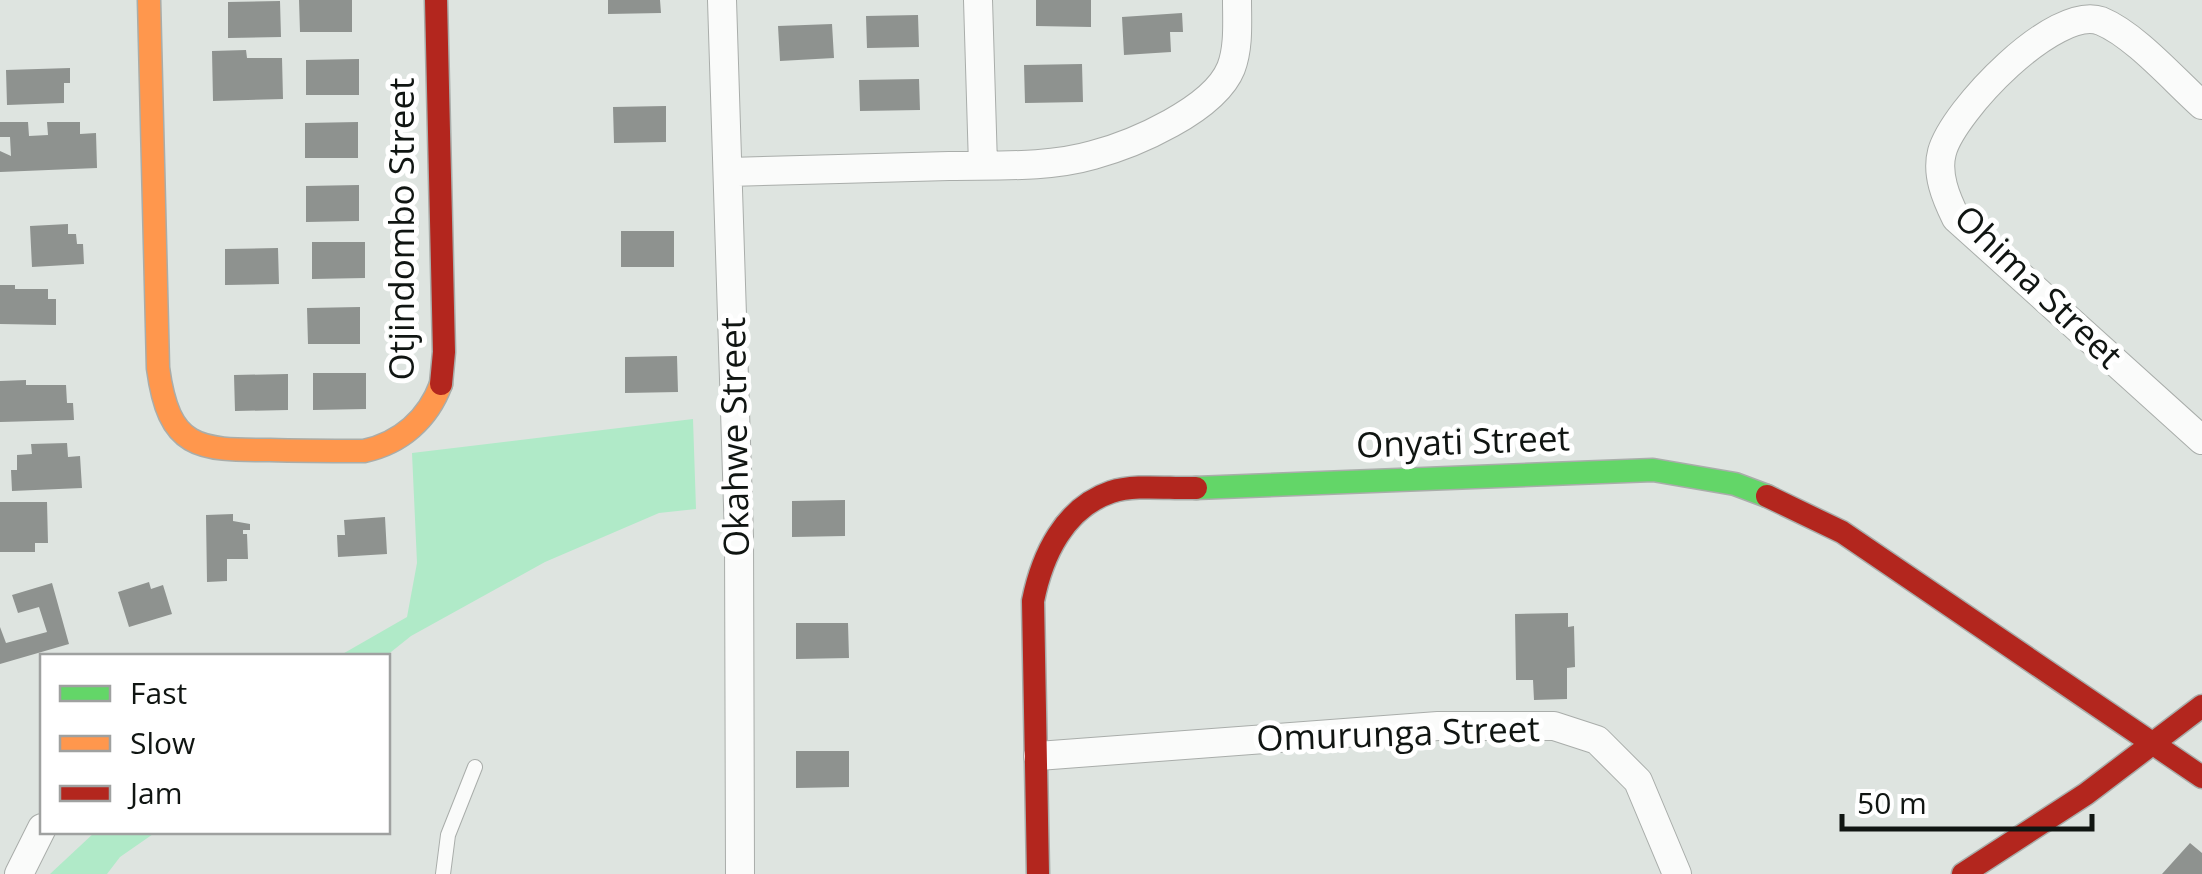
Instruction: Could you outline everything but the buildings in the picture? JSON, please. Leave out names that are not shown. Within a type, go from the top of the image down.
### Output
[{"type":"street","name":"Otjindombo Street","points":[[149,0],[158,368],[163,404],[183,434],[216,450],[333,452],[382,447],[426,417],[441,386],[444,352],[436,0]]},
{"type":"street","name":"Okahwe Street","points":[[722,0],[738,536],[740,874]]},
{"type":"street","points":[[978,0],[983,166]]},
{"type":"street","points":[[728,172],[983,166],[1090,156],[1131,142],[1184,115],[1211,95],[1230,70],[1236,39],[1236,0]]},
{"type":"street","name":"Ohima Street","points":[[2202,105],[2129,39],[2099,20],[2076,19],[2054,28],[2018,57],[1977,100],[1947,139],[1941,156],[1946,198],[1956,218],[2202,440]]},
{"type":"street","name":"Onyati Street","points":[[1038,874],[1033,601],[1036,582],[1045,557],[1064,528],[1090,500],[1114,491],[1653,470],[1735,484],[1777,499],[1842,532],[2202,778]]},
{"type":"street","points":[[1963,874],[2016,843],[2202,706]]},
{"type":"street","name":"Omurunga Street","points":[[1038,756],[1438,726],[1554,726],[1597,740],[1638,780],[1677,874]]},
{"type":"street","points":[[19,874],[40,832]]},
{"type":"lane","points":[[442,874],[448,835],[475,767]]},
{"type":"green space","points":[[693,419],[696,509],[659,513],[545,562],[411,636],[388,654],[342,654],[407,617],[417,563],[412,453]]},
{"type":"green space","points":[[93,834],[153,834],[120,857],[107,874],[50,874]]},
{"type":"traffic: fast","points":[[1196,488],[1653,470],[1735,484],[1767,496]]},
{"type":"traffic: slow","points":[[149,0],[158,368],[163,395],[179,430],[191,439],[223,449],[364,451],[390,442],[412,428],[429,408],[441,384]]},
{"type":"traffic: jam","points":[[436,0],[444,352],[441,384]]},
{"type":"traffic: jam","points":[[1038,874],[1033,601],[1042,567],[1068,522],[1095,499],[1131,488],[1196,488]]},
{"type":"traffic: jam","points":[[1767,496],[1842,532],[2202,777]]},
{"type":"traffic: jam","points":[[1963,874],[2086,794],[2202,706]]}]
